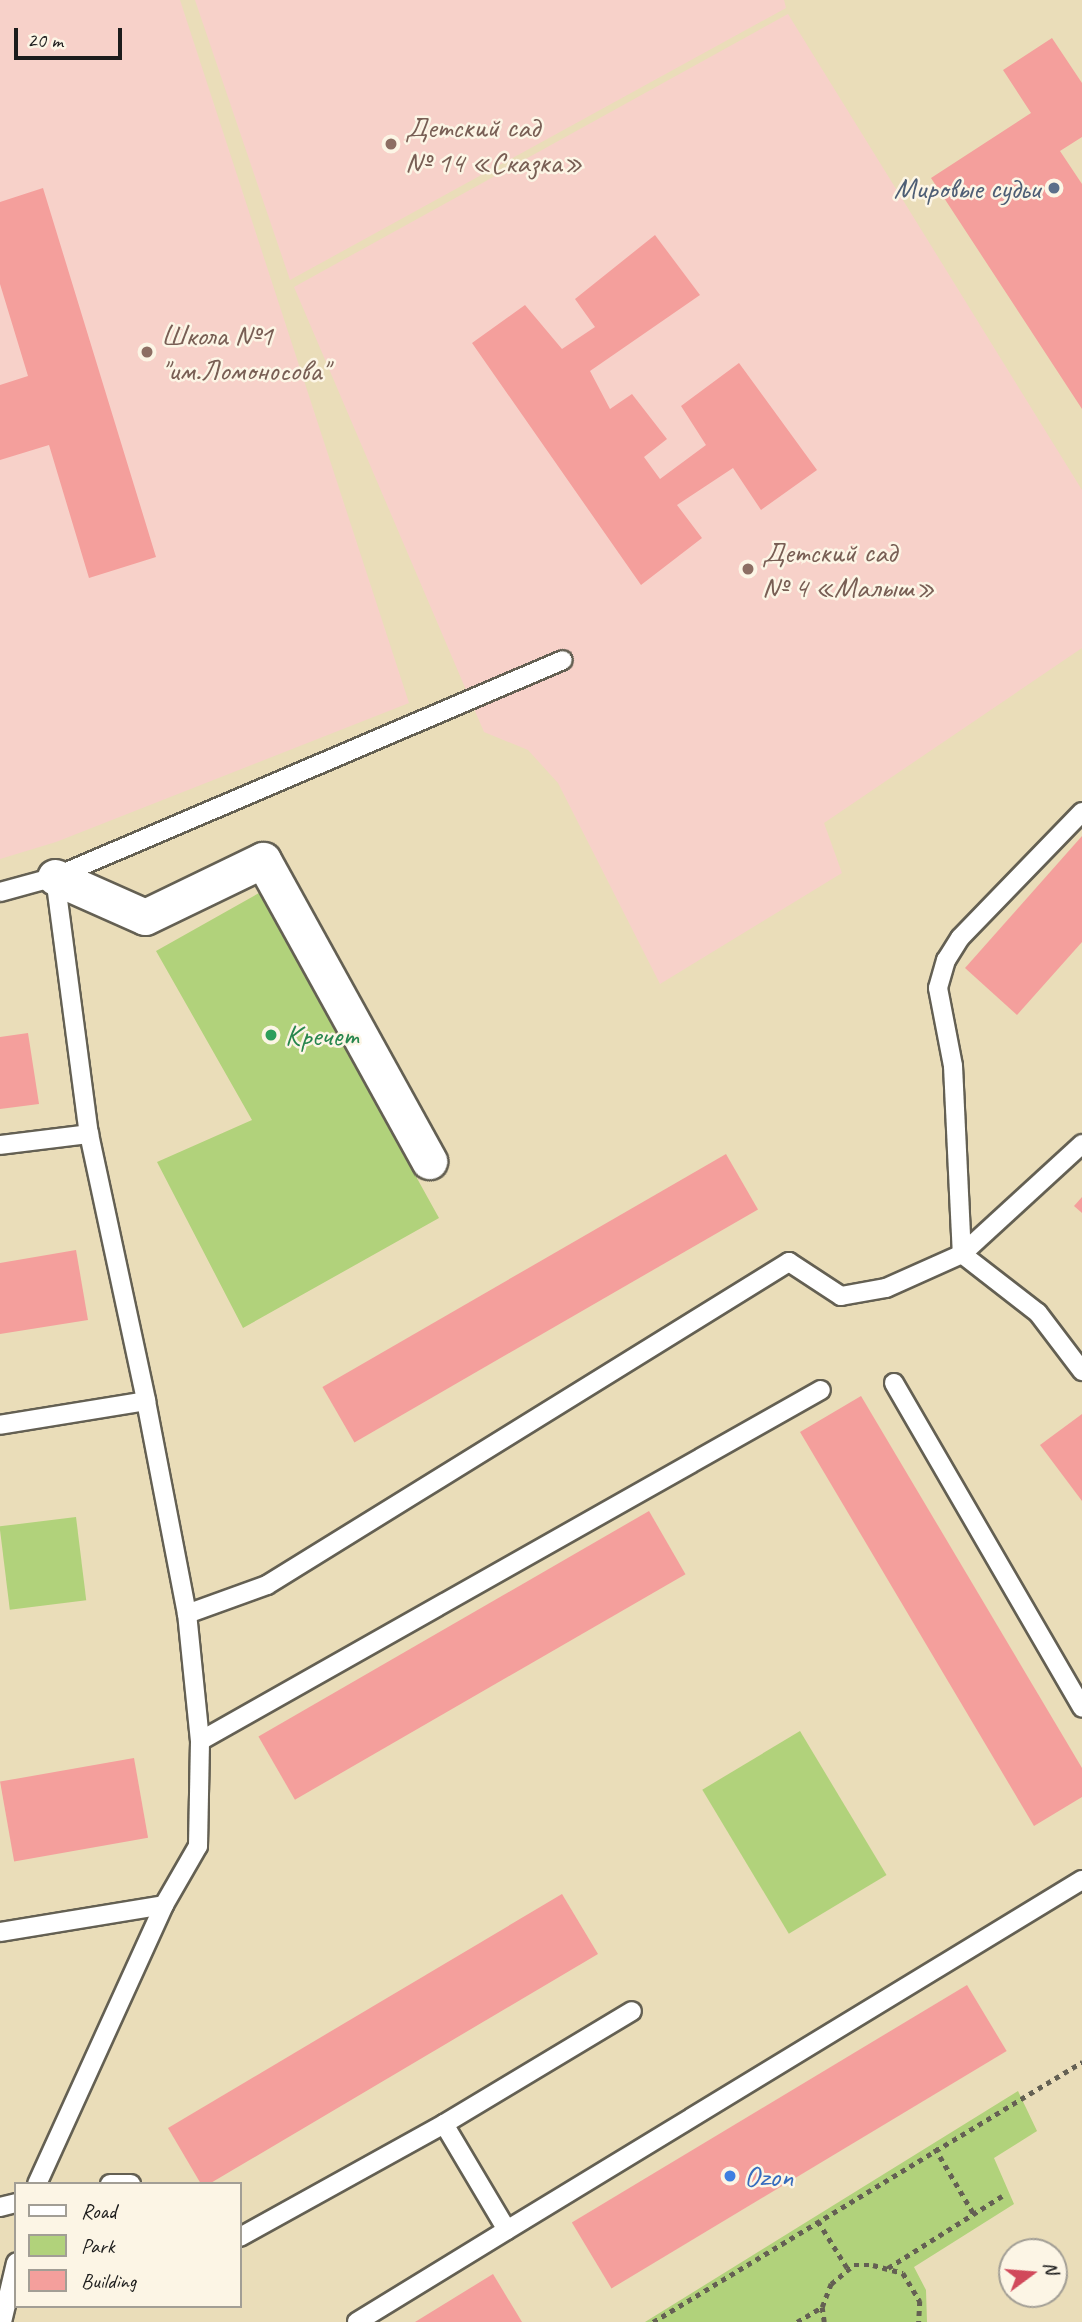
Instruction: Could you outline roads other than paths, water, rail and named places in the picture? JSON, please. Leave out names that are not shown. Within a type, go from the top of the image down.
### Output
[{"type":"street","points":[[55,877],[145,917],[263,860],[429,1161]]},
{"type":"lane","points":[[0,892],[55,877],[563,660]]},
{"type":"lane","points":[[1082,812],[960,938],[946,960],[938,988],[953,1066],[962,1254],[1038,1313],[1082,1371]]},
{"type":"lane","points":[[38,2182],[164,1905],[198,1846],[200,1741],[187,1614],[146,1401],[89,1134],[55,877]]},
{"type":"lane","points":[[0,1145],[89,1134]]},
{"type":"lane","points":[[187,1614],[267,1585],[789,1262],[841,1296],[887,1288],[962,1254],[1082,1144]]},
{"type":"lane","points":[[894,1383],[1082,1707]]},
{"type":"lane","points":[[200,1741],[821,1390]]},
{"type":"lane","points":[[0,1425],[146,1401]]},
{"type":"lane","points":[[357,2322],[1082,1880]]},
{"type":"lane","points":[[0,1932],[164,1905]]},
{"type":"lane","points":[[242,2236],[444,2124],[632,2011]]},
{"type":"lane","points":[[444,2124],[507,2230]]},
{"type":"lane","points":[[2,2322],[14,2271]]},
{"type":"place","name":"Детский сад № 14 «Сказка»","points":[[391,144]]},
{"type":"place","name":"Мировые судьи","points":[[1054,188]]},
{"type":"place","name":"Школа №1 \"им.Ломоносова\"","points":[[147,352]]},
{"type":"place","name":"Детский сад № 4 «Малыш»","points":[[748,569]]},
{"type":"place","name":"Кречет","points":[[271,1035]]},
{"type":"place","name":"Ozon","points":[[730,2176]]}]
